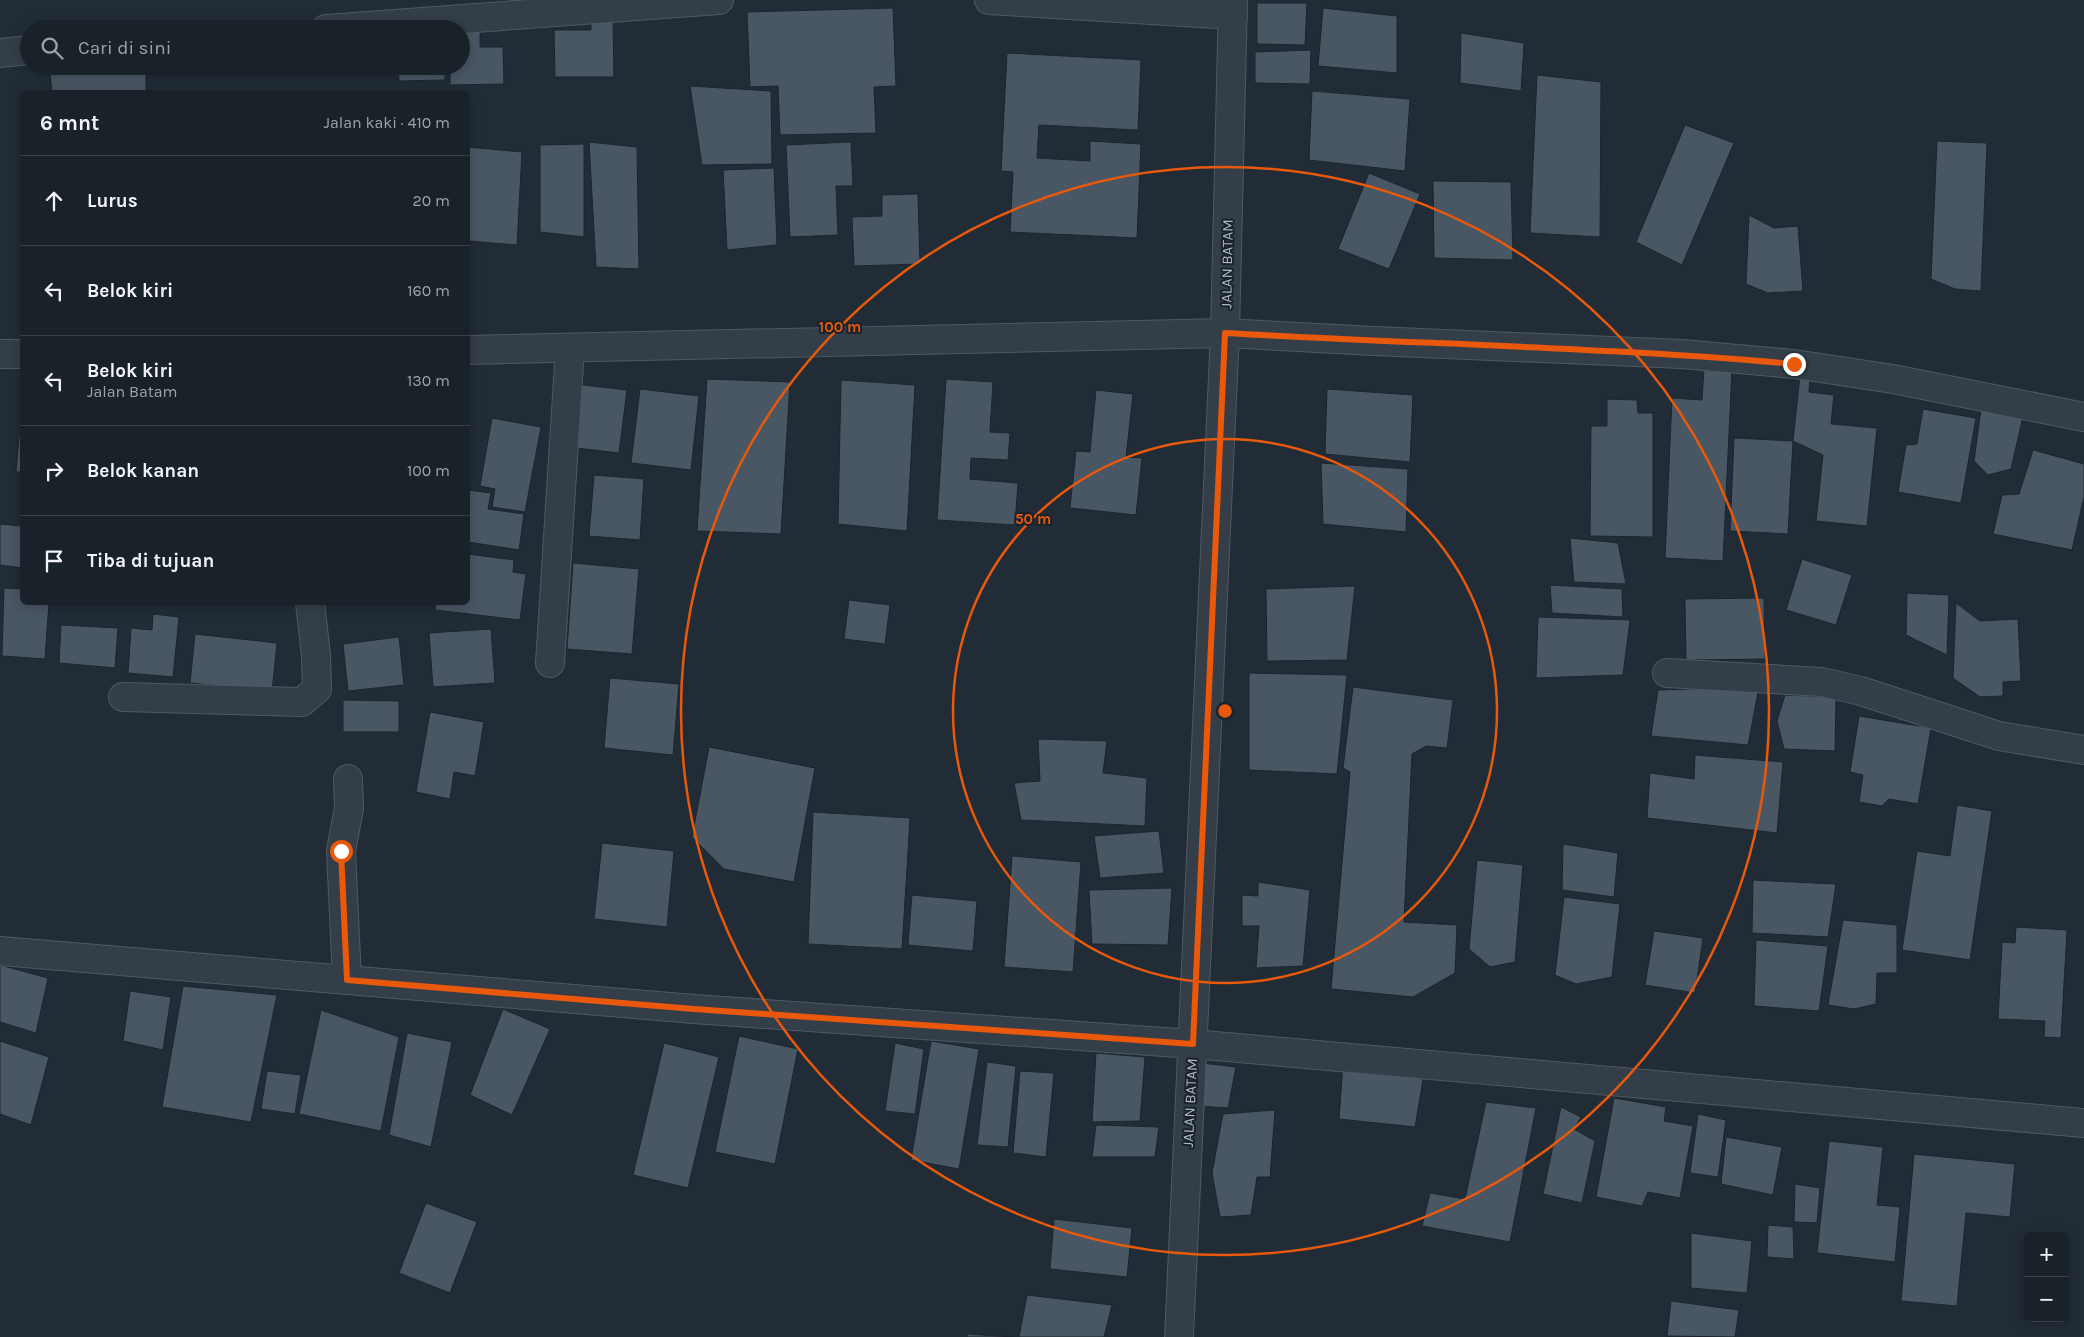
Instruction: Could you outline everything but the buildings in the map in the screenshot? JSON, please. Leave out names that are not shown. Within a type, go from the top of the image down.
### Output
[{"type":"street","points":[[448,20],[719,0]]},
{"type":"street","points":[[988,0],[1233,7]]},
{"type":"street","name":"JALAN BATAM","points":[[1179,1337],[1225,333],[1233,7]]},
{"type":"street","points":[[0,52],[20,51]]},
{"type":"street","points":[[470,350],[1225,333],[1682,354],[1794,364],[1893,379],[2084,417]]},
{"type":"street","points":[[550,664],[570,348]]},
{"type":"street","points":[[0,354],[20,354]]},
{"type":"street","points":[[123,697],[302,702],[317,689],[316,656],[310,605]]},
{"type":"street","points":[[1667,673],[1822,682],[1861,691],[1999,736],[2084,750]]},
{"type":"street","points":[[347,980],[341,851],[349,808],[348,779]]},
{"type":"street","points":[[0,951],[694,1009],[1193,1044],[2084,1123]]},
{"type":"route","points":[[341,851],[347,980],[694,1009],[1193,1044],[1225,333],[1682,354],[1794,364]]}]
